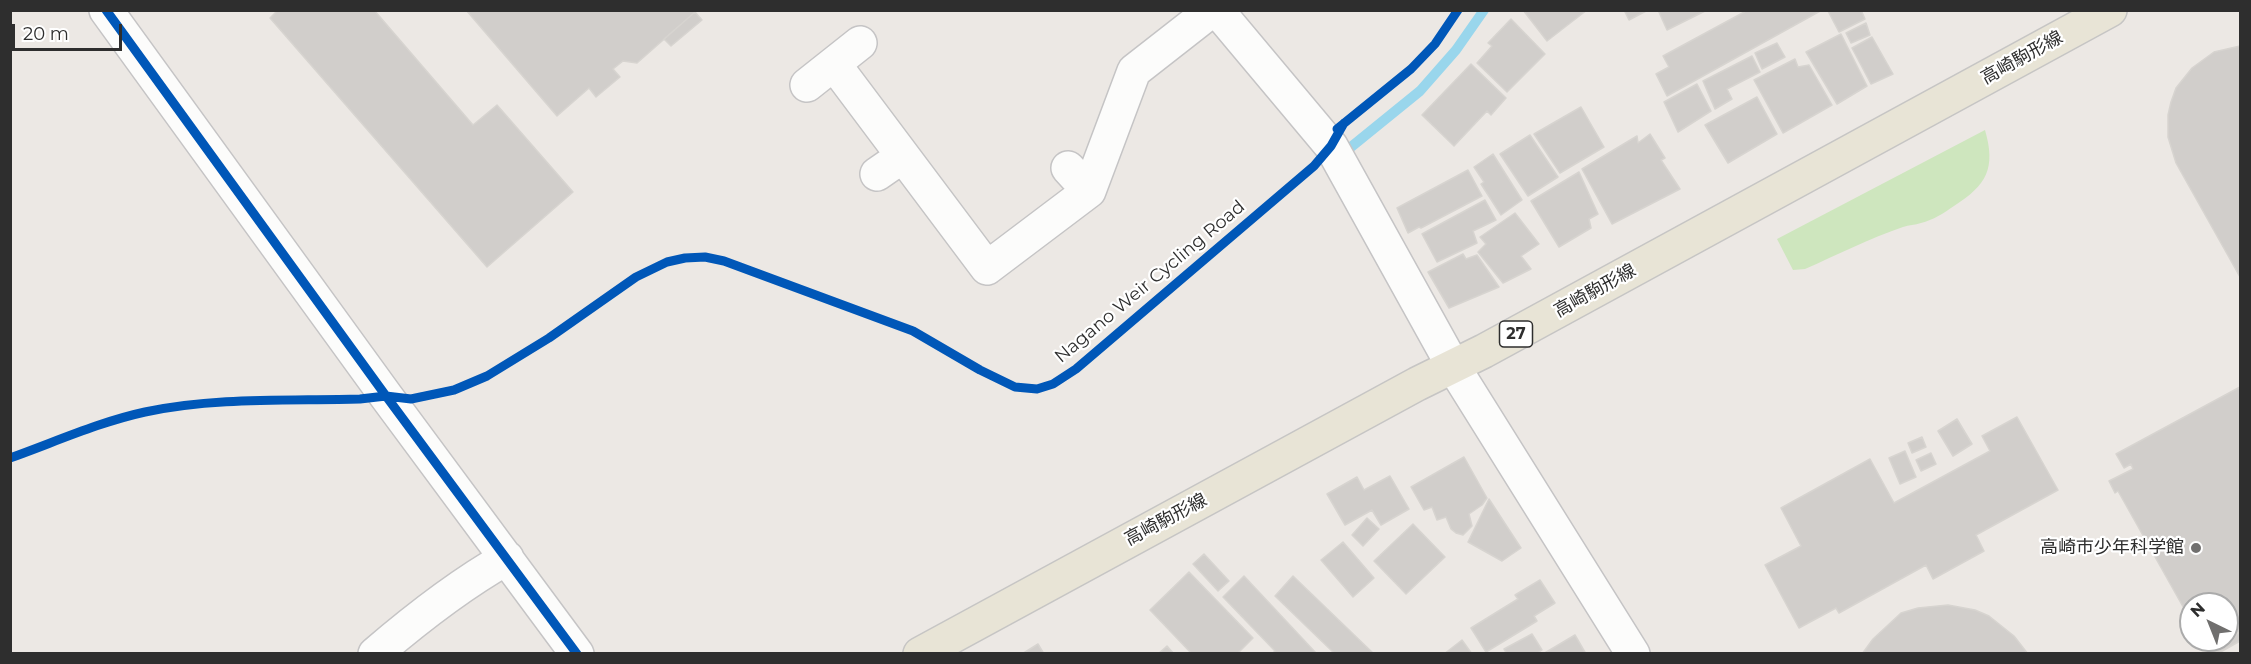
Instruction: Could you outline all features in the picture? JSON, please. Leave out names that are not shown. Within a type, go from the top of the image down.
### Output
[{"type":"main road","name":"高崎駒形線","points":[[920,654],[1504,340],[2110,10]]},
{"type":"street","points":[[106,10],[386,396],[577,654]]},
{"type":"street","points":[[834,64],[890,165],[987,268],[1078,180],[1134,71],[1212,10]]},
{"type":"street","points":[[1217,10],[1331,146],[1453,366],[1633,654]]},
{"type":"street","points":[[807,85],[860,43]]},
{"type":"street","points":[[375,654],[422,614],[481,572],[507,558]]},
{"type":"green space","points":[[1985,130],[1989,165],[1981,183],[1965,198],[1930,220],[1878,236],[1805,269],[1793,270],[1777,239]]},
{"type":"building","points":[[278,10],[374,10],[473,125],[497,105],[573,192],[487,267],[270,18]]},
{"type":"building","points":[[466,10],[694,10],[695,12],[637,63],[623,61],[613,69],[620,77],[596,97],[589,88],[557,116]]},
{"type":"building","points":[[1523,10],[1587,10],[1547,41]]},
{"type":"building","points":[[1624,10],[1648,10],[1629,20]]},
{"type":"building","points":[[1658,10],[1707,10],[1667,30]]},
{"type":"building","points":[[1748,10],[1822,10],[1667,96],[1656,74],[1669,67],[1663,56]]},
{"type":"building","points":[[1861,10],[1865,19],[1839,32],[1828,11]]},
{"type":"building","points":[[695,12],[702,20],[671,46],[664,39]]},
{"type":"building","points":[[1511,19],[1545,54],[1507,92],[1477,63],[1492,46],[1488,43]]},
{"type":"building","points":[[1866,23],[1870,35],[1851,43],[1846,33]]},
{"type":"building","points":[[1841,34],[1867,86],[1837,104],[1806,52]]},
{"type":"building","points":[[1872,37],[1893,74],[1871,84],[1852,48]]},
{"type":"building","points":[[1777,43],[1785,57],[1762,69],[1755,53]]},
{"type":"building","points":[[2240,46],[2240,277],[2176,163],[2168,137],[2168,115],[2176,88],[2192,68],[2214,52]]},
{"type":"building","points":[[1752,56],[1760,72],[1727,89],[1732,99],[1715,109],[1703,81]]},
{"type":"building","points":[[1795,59],[1798,67],[1809,65],[1832,105],[1783,133],[1754,80]]},
{"type":"building","points":[[1471,64],[1506,98],[1491,115],[1487,111],[1454,146],[1422,115]]},
{"type":"building","points":[[1697,84],[1711,111],[1678,132],[1664,102]]},
{"type":"building","points":[[1757,97],[1777,134],[1728,163],[1705,125]]},
{"type":"building","points":[[1581,107],[1604,147],[1560,173],[1534,134]]},
{"type":"building","points":[[1650,134],[1665,158],[1661,160],[1680,189],[1612,224],[1582,169],[1637,136],[1638,143]]},
{"type":"building","points":[[1530,135],[1558,177],[1528,196],[1500,154]]},
{"type":"building","points":[[1493,154],[1522,200],[1501,215],[1481,184],[1484,182],[1474,167]]},
{"type":"building","points":[[1468,170],[1482,196],[1408,233],[1397,208]]},
{"type":"building","points":[[1579,172],[1598,214],[1589,219],[1591,228],[1559,247],[1531,201]]},
{"type":"building","points":[[1485,200],[1496,220],[1473,231],[1477,243],[1437,262],[1422,234]]},
{"type":"building","points":[[1515,213],[1539,244],[1521,256],[1531,269],[1503,283],[1478,252],[1486,244],[1480,237]]},
{"type":"building","points":[[1463,254],[1466,259],[1477,255],[1499,287],[1449,308],[1428,272]]},
{"type":"building","name":"高崎市少年科学館","points":[[2240,387],[2240,632],[2239,592],[2179,592],[2179,600],[2118,491],[2115,493],[2109,481],[2133,469],[2131,464],[2124,468],[2116,454]]},
{"type":"building","points":[[2017,417],[2058,490],[1976,535],[1984,551],[1933,579],[1926,565],[1839,613],[1836,608],[1799,628],[1765,565],[1801,546],[1781,508],[1870,459],[1894,503],[1990,451],[1982,436]]},
{"type":"building","points":[[1957,419],[1972,444],[1953,456],[1938,431]]},
{"type":"building","points":[[1922,437],[1926,447],[1912,453],[1908,443]]},
{"type":"building","points":[[1905,451],[1916,477],[1900,484],[1889,458]]},
{"type":"building","points":[[1931,453],[1936,464],[1921,471],[1916,460]]},
{"type":"building","points":[[1464,457],[1487,498],[1482,505],[1469,514],[1472,526],[1463,535],[1451,529],[1446,517],[1437,520],[1432,507],[1424,510],[1411,487]]},
{"type":"building","points":[[1390,476],[1409,509],[1381,525],[1372,510],[1345,525],[1327,494],[1357,477],[1364,490]]},
{"type":"building","points":[[1489,499],[1521,548],[1502,561],[1468,542]]},
{"type":"building","points":[[1367,518],[1379,529],[1363,546],[1352,535]]},
{"type":"building","points":[[1413,524],[1445,557],[1406,594],[1374,561]]},
{"type":"building","points":[[1343,542],[1374,578],[1353,597],[1321,560]]},
{"type":"building","points":[[1204,554],[1229,581],[1218,591],[1193,564]]},
{"type":"building","points":[[1189,572],[1253,638],[1237,654],[1192,654],[1150,610]]},
{"type":"building","points":[[1244,576],[1316,654],[1272,654],[1275,651],[1223,597]]},
{"type":"building","points":[[1293,576],[1374,654],[1335,654],[1275,596]]},
{"type":"building","points":[[1540,580],[1555,603],[1534,616],[1537,621],[1486,652],[1471,628],[1518,599],[1515,595]]},
{"type":"building","points":[[1948,605],[1975,610],[1989,616],[2014,636],[2028,654],[1862,654],[1873,639],[1901,613],[1918,608]]},
{"type":"building","points":[[1532,634],[1542,650],[1536,654],[1507,654],[1504,649]]},
{"type":"building","points":[[1575,635],[1586,654],[1543,654]]},
{"type":"building","points":[[1462,640],[1472,654],[1444,654]]},
{"type":"building","points":[[1038,644],[1044,654],[1022,654]]},
{"type":"building","points":[[1167,646],[1174,654],[1158,654]]},
{"type":"waterway","points":[[1351,147],[1420,91],[1456,50],[1484,10]]},
{"type":"cycle path","points":[[106,10],[386,396],[577,654]]},
{"type":"cycle path","points":[[1337,129],[1411,69],[1435,44],[1458,10]]},
{"type":"cycle path","name":"Nagano Weir Cycling Road","points":[[10,458],[111,421],[171,407],[225,402],[360,399],[386,396],[411,399],[454,390],[487,376],[549,338],[636,277],[667,262],[685,258],[705,257],[724,261],[913,331],[980,370],[1015,387],[1037,389],[1053,384],[1076,369],[1314,166],[1331,146],[1344,123]]},
{"type":"place","name":"高崎市少年科学館","points":[[2196,548]]}]
